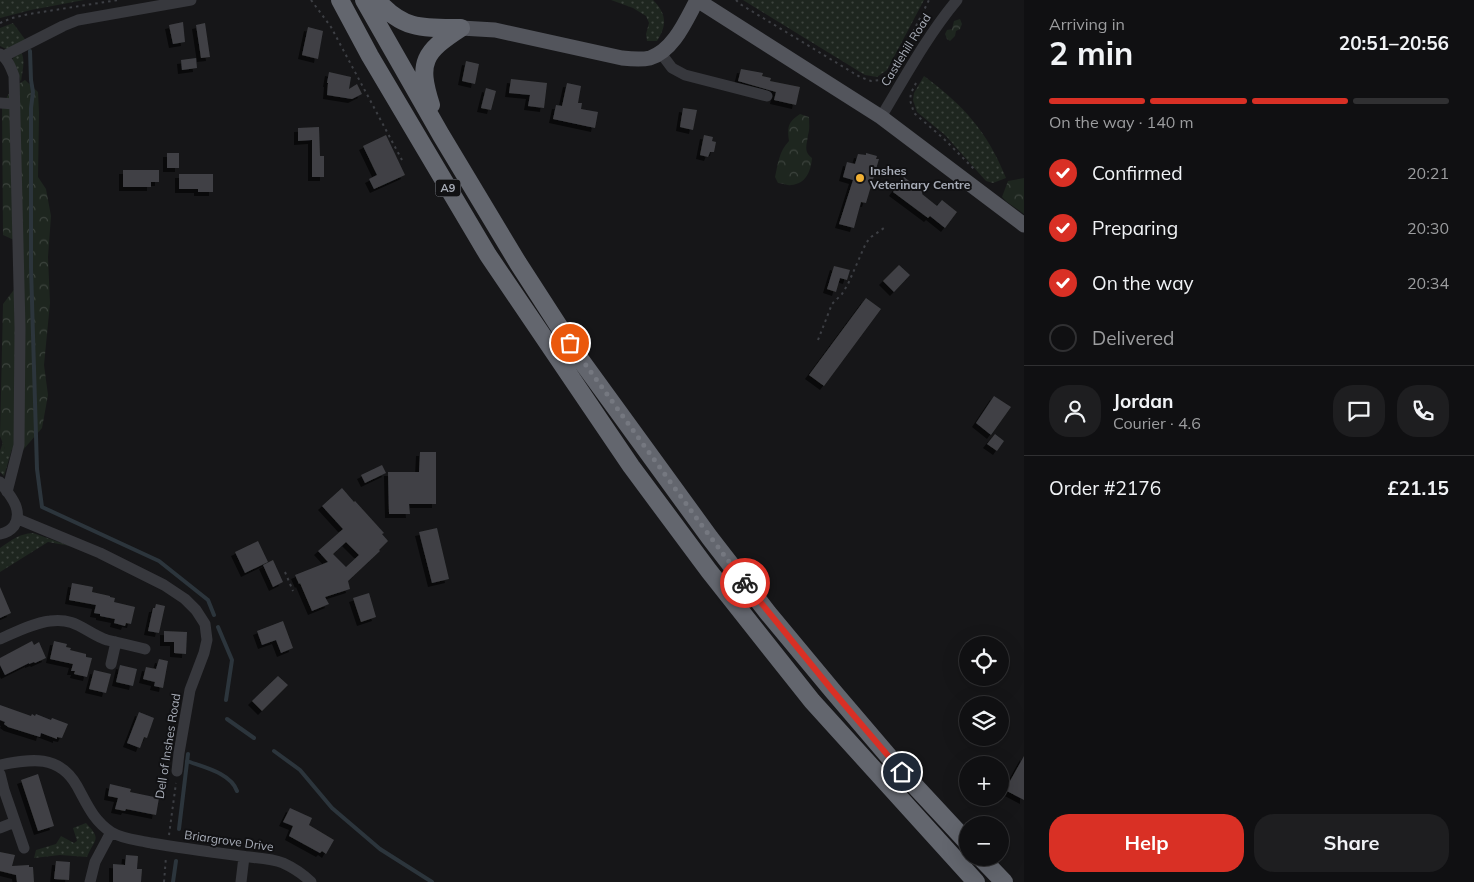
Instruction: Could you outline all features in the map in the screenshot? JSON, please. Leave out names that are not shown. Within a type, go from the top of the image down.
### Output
[{"type":"highway","name":"A9","points":[[340,0],[370,56],[488,255],[631,466],[709,570],[812,701],[976,882]]},
{"type":"highway","name":"A9","points":[[364,0],[441,135],[518,263],[580,359],[710,538],[768,613],[902,772],[959,833]]},
{"type":"highway","points":[[377,0],[387,12],[400,21],[417,27],[460,28]]},
{"type":"highway","name":"A9","points":[[441,135],[426,90],[424,78],[425,65],[428,55],[435,47],[460,28]]},
{"type":"highway","points":[[989,866],[1004,882]]},
{"type":"main road","points":[[460,28],[495,30],[622,58],[650,58],[671,43],[697,0],[881,117],[1024,225]]},
{"type":"street","points":[[0,534],[12,529],[18,520],[18,511],[4,487],[19,445],[20,328],[14,76],[2,55],[78,20],[191,0]]},
{"type":"street","name":"Castlehill Road","points":[[881,117],[919,52],[957,0]]},
{"type":"street","points":[[660,52],[672,68],[686,75],[767,96]]},
{"type":"street","points":[[0,103],[15,104]]},
{"type":"street","name":"Dell of Inshes Road","points":[[18,520],[100,553],[164,585],[186,599],[205,624],[207,640],[190,690],[177,771]]},
{"type":"street","points":[[0,639],[37,623],[52,620],[66,621],[82,626],[106,639],[145,649]]},
{"type":"street","points":[[111,664],[116,642]]},
{"type":"street","points":[[0,765],[36,760],[51,763],[72,778],[90,811],[111,832],[95,862],[90,882]]},
{"type":"street","points":[[0,774],[24,848]]},
{"type":"street","points":[[0,828],[15,822]]},
{"type":"street","name":"Briargrove Drive","points":[[111,832],[125,838],[168,846],[281,862],[299,871],[311,882]]},
{"type":"street","points":[[241,882],[244,857]]},
{"type":"path","points":[[0,23],[29,14],[118,0]]},
{"type":"path","points":[[311,0],[331,27],[402,160]]},
{"type":"path","points":[[736,0],[860,77],[871,81],[882,80],[893,72],[929,0]]},
{"type":"path","points":[[917,80],[910,100],[914,113],[943,138],[976,171]]},
{"type":"path","points":[[818,340],[832,304],[842,294],[848,284],[866,243],[884,228]]},
{"type":"path","points":[[285,572],[293,591]]},
{"type":"path","name":"Dell of Inshes Road","points":[[164,882],[177,771]]},
{"type":"green space","points":[[0,0],[84,0],[0,18]]},
{"type":"green space","points":[[611,0],[653,0],[661,10],[664,20],[663,30],[657,41],[647,41],[646,34],[649,23],[646,16],[633,8]]},
{"type":"green space","points":[[743,0],[924,0],[887,70],[877,77],[865,75]]},
{"type":"green space","points":[[960,19],[962,24],[960,29],[956,31],[955,36],[950,41],[945,34],[947,30],[952,29],[954,21]]},
{"type":"green space","points":[[13,23],[27,42],[8,50],[0,46],[0,28]]},
{"type":"green space","points":[[21,51],[23,63],[21,82],[13,58]]},
{"type":"green space","points":[[924,76],[963,109],[973,121],[991,146],[1006,178],[993,183],[986,181],[945,135],[917,112],[913,100],[914,93]]},
{"type":"green space","points":[[25,80],[38,92],[38,177],[46,189],[51,216],[48,257],[50,303],[44,365],[48,395],[42,428],[23,450],[5,449],[0,436],[3,304],[16,287],[14,240],[3,235],[2,106],[12,88]]},
{"type":"green space","points":[[800,114],[809,117],[806,148],[807,153],[812,158],[810,168],[807,176],[796,184],[778,183],[775,177],[781,153],[789,141],[789,125]]},
{"type":"green space","points":[[1024,178],[1024,214],[1002,197],[1008,181]]},
{"type":"green space","points":[[3,442],[5,449],[12,449],[4,476],[0,472],[0,451]]},
{"type":"green space","points":[[33,533],[70,546],[48,542],[0,572],[0,548],[19,536]]},
{"type":"green space","points":[[86,823],[95,836],[87,857],[60,855],[34,858],[36,850],[56,844],[61,836],[74,843],[77,841],[73,828]]},
{"type":"building","points":[[183,22],[185,42],[173,44],[169,25]]},
{"type":"building","points":[[205,23],[210,57],[201,58],[196,25]]},
{"type":"building","points":[[308,27],[323,31],[318,59],[302,55]]},
{"type":"building","points":[[196,58],[197,68],[182,70],[181,60]]},
{"type":"building","points":[[466,61],[479,64],[475,84],[462,81]]},
{"type":"building","points":[[741,69],[763,73],[762,76],[771,78],[770,81],[800,87],[796,105],[774,100],[776,92],[738,81]]},
{"type":"building","points":[[329,72],[351,77],[349,89],[357,84],[362,94],[352,99],[327,95]]},
{"type":"building","points":[[511,79],[547,83],[544,108],[528,106],[530,95],[509,93]]},
{"type":"building","points":[[567,83],[581,86],[578,103],[582,103],[581,109],[598,112],[595,128],[553,119],[556,105],[562,106]]},
{"type":"building","points":[[486,88],[496,91],[491,110],[481,108]]},
{"type":"building","points":[[683,108],[697,110],[693,130],[680,127]]},
{"type":"building","points":[[319,127],[320,156],[324,156],[324,177],[312,177],[312,140],[298,141],[298,128]]},
{"type":"building","points":[[386,135],[405,175],[374,189],[369,179],[377,175],[363,146]]},
{"type":"building","points":[[704,135],[713,137],[712,141],[716,142],[714,152],[710,152],[708,157],[700,155]]},
{"type":"building","points":[[167,153],[179,153],[179,168],[167,168]]},
{"type":"building","name":"Inshes Veterinary Centre","points":[[866,153],[877,156],[876,159],[879,159],[866,203],[861,202],[854,228],[839,224],[853,180],[843,177],[847,162],[855,164],[858,154],[866,155]]},
{"type":"building","points":[[123,170],[159,170],[159,182],[151,182],[151,187],[123,187]]},
{"type":"building","points":[[179,174],[213,174],[213,192],[198,192],[198,189],[179,189]]},
{"type":"building","points":[[904,177],[937,206],[942,200],[957,212],[945,228],[893,192]]},
{"type":"building","points":[[899,265],[910,275],[894,292],[883,281]]},
{"type":"building","points":[[834,266],[850,270],[847,280],[840,278],[836,292],[827,289]]},
{"type":"building","points":[[866,298],[881,309],[824,386],[809,375]]},
{"type":"building","points":[[994,396],[1011,407],[991,435],[976,423]]},
{"type":"building","points":[[995,434],[1004,441],[997,451],[987,444]]},
{"type":"building","points":[[420,452],[436,452],[436,504],[409,504],[410,514],[389,514],[388,472],[419,472]]},
{"type":"building","points":[[382,465],[386,473],[365,483],[361,475]]},
{"type":"building","points":[[342,488],[384,533],[382,534],[388,541],[348,581],[350,589],[325,597],[329,604],[312,611],[295,575],[328,562],[318,551],[343,529],[322,506]],"holes":[[[346,542],[359,555],[346,567],[333,554]]]},
{"type":"building","points":[[437,528],[449,579],[432,583],[419,532]]},
{"type":"building","points":[[258,541],[268,562],[245,573],[235,552]]},
{"type":"building","points":[[273,560],[283,582],[273,587],[263,565]]},
{"type":"building","points":[[72,583],[93,587],[92,592],[115,598],[114,602],[135,607],[131,624],[126,623],[125,626],[114,623],[115,619],[94,613],[96,605],[69,600]]},
{"type":"building","points":[[0,587],[11,613],[0,618]]},
{"type":"building","points":[[369,593],[376,617],[361,622],[353,598]]},
{"type":"building","points":[[156,604],[165,606],[159,633],[148,631],[153,608],[155,608]]},
{"type":"building","points":[[283,621],[293,648],[281,653],[276,640],[262,645],[257,631]]},
{"type":"building","points":[[164,631],[187,632],[186,654],[174,653],[174,642],[164,642]]},
{"type":"building","points":[[32,641],[34,645],[39,642],[46,658],[35,663],[29,663],[5,675],[0,665],[0,658]]},
{"type":"building","points":[[54,641],[67,644],[66,647],[71,648],[70,650],[86,654],[86,657],[92,658],[87,677],[74,674],[75,671],[71,671],[73,664],[50,659]]},
{"type":"building","points":[[159,659],[168,661],[163,688],[154,686],[155,682],[143,679],[146,667],[156,669]]},
{"type":"building","points":[[120,665],[137,669],[133,686],[116,682]]},
{"type":"building","points":[[94,670],[111,674],[106,693],[89,689]]},
{"type":"building","points":[[278,676],[288,685],[262,711],[252,701]]},
{"type":"building","points":[[0,705],[31,716],[36,714],[68,724],[62,738],[57,737],[57,739],[41,733],[40,737],[4,724],[5,722],[0,720]]},
{"type":"building","points":[[139,712],[154,718],[147,738],[144,737],[140,748],[127,743]]},
{"type":"building","points":[[1024,756],[1024,800],[1009,792],[1009,783]]},
{"type":"building","points":[[38,774],[54,826],[38,831],[21,780]]},
{"type":"building","points":[[110,784],[131,789],[130,792],[159,798],[156,815],[126,809],[125,811],[115,809],[118,798],[108,796]]},
{"type":"building","points":[[290,808],[312,818],[309,825],[334,840],[326,854],[322,851],[320,853],[289,836],[293,826],[283,822]]},
{"type":"building","points":[[0,852],[15,855],[12,866],[29,865],[29,867],[33,867],[34,882],[17,882],[16,875],[0,871]]},
{"type":"building","points":[[126,855],[138,856],[137,869],[142,869],[141,882],[113,882],[113,864],[125,865]]},
{"type":"building","points":[[56,861],[70,862],[69,880],[54,879]]},
{"type":"waterway","points":[[30,51],[33,92],[31,108],[31,268],[37,469],[42,507],[159,561],[208,600],[214,615]]},
{"type":"waterway","points":[[218,627],[232,660],[226,700]]},
{"type":"waterway","points":[[227,719],[254,738]]},
{"type":"waterway","points":[[274,751],[300,770],[332,808],[380,849],[432,882]]},
{"type":"waterway","points":[[179,829],[188,754]]},
{"type":"waterway","points":[[187,761],[223,775],[234,785],[237,791]]},
{"type":"waterway","points":[[173,882],[176,861]]},
{"type":"way so far","points":[[570,343],[745,583]]},
{"type":"place","name":"Inshes Veterinary Centre","points":[[860,178]]},
{"type":"route","points":[[745,583],[902,772]]}]
